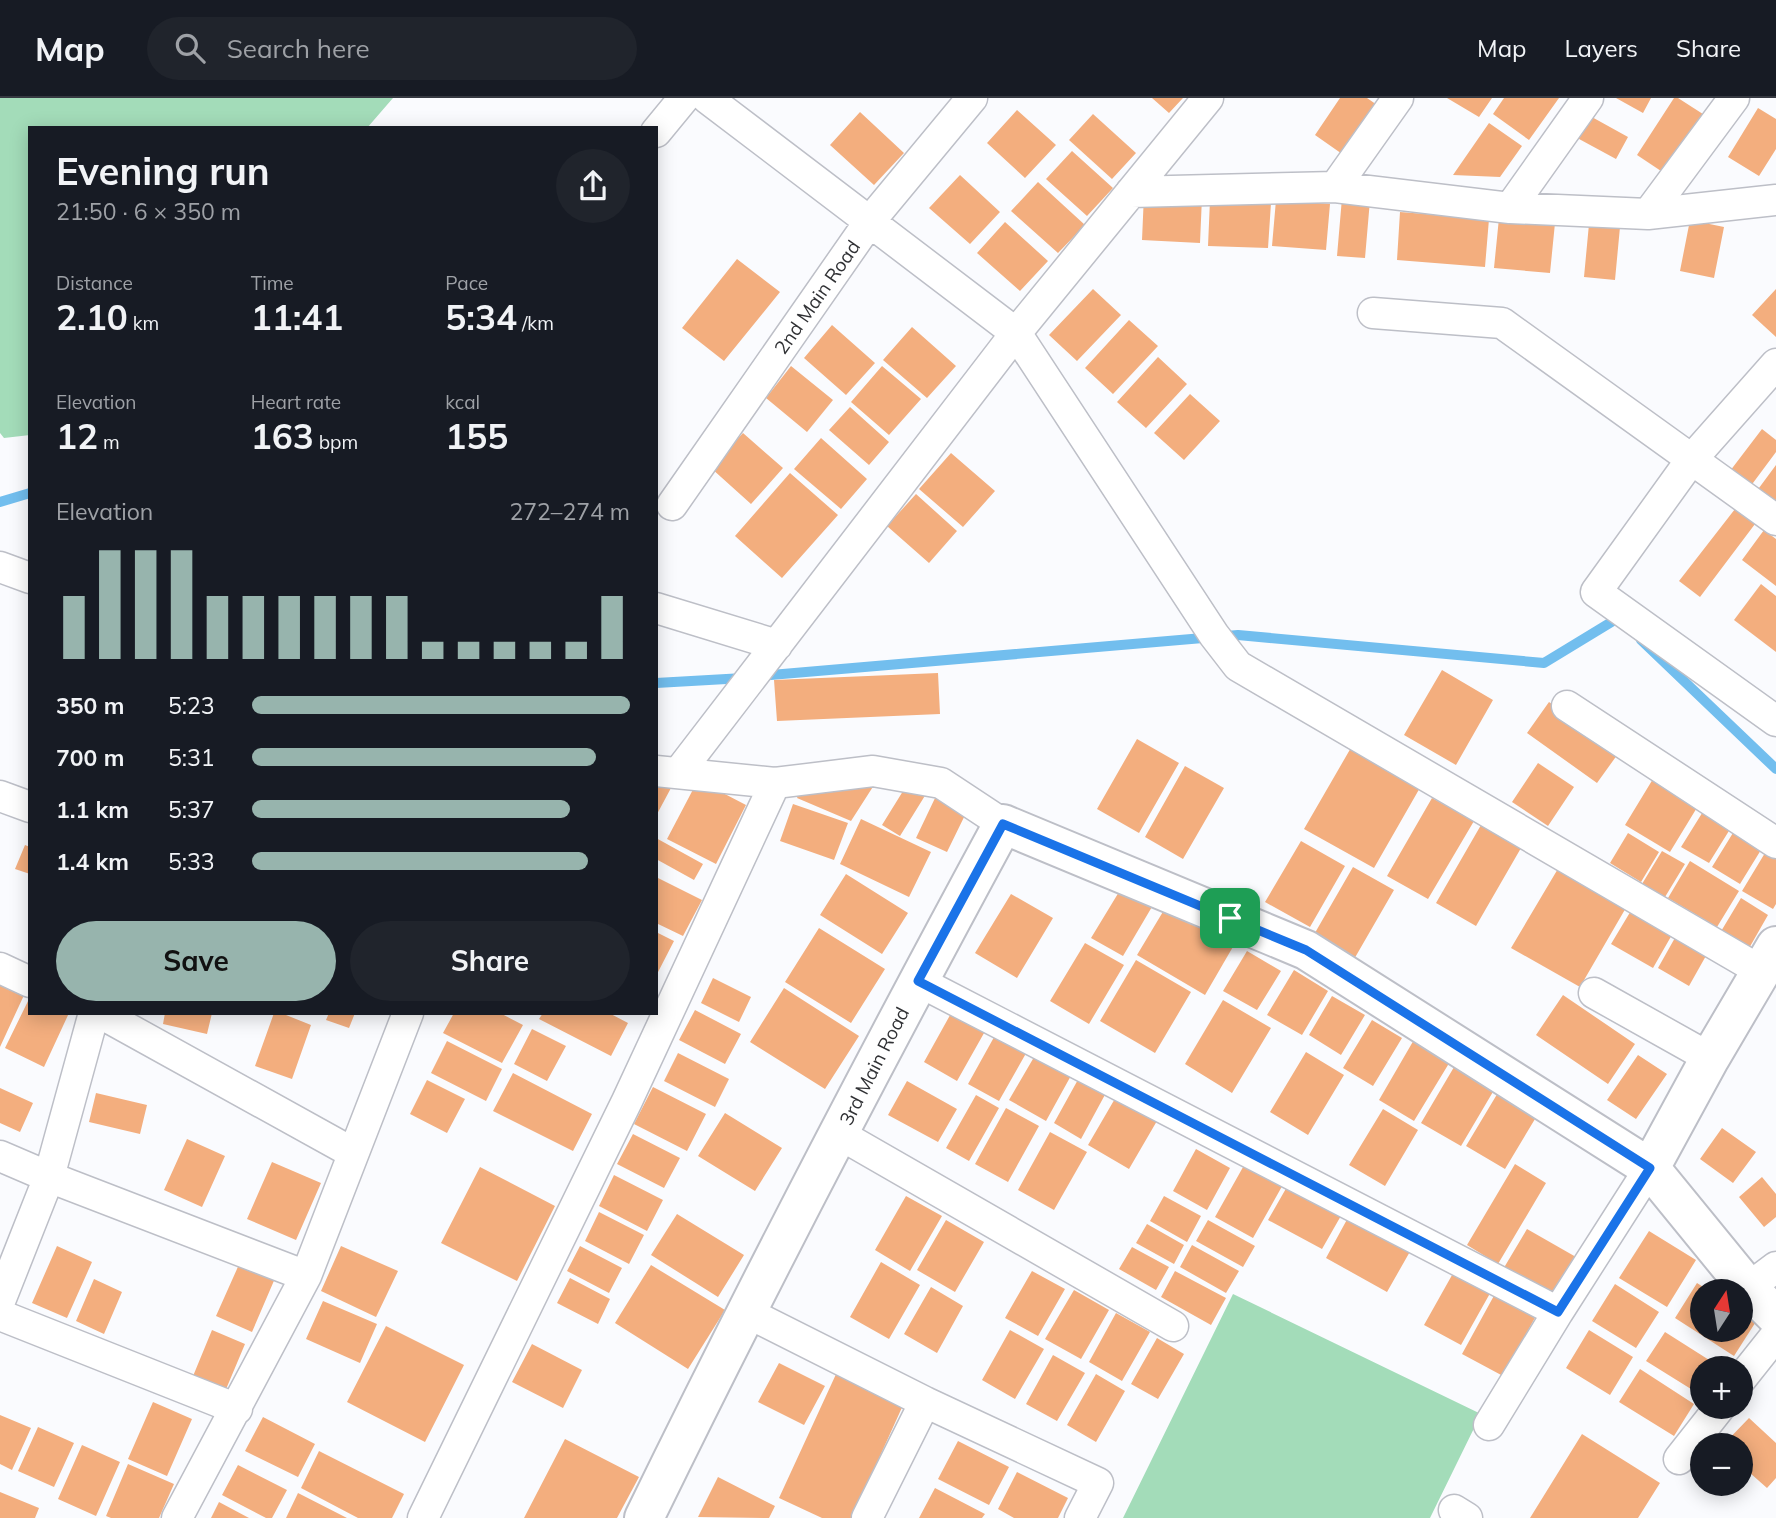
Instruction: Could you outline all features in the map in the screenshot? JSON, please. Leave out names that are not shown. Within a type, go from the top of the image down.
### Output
[{"type":"street","points":[[658,130],[684,98]]},
{"type":"street","points":[[707,98],[1016,333],[1214,635],[1238,666],[1769,959],[1710,1058],[1650,1168],[1489,1425]]},
{"type":"street","name":"2nd Main Road","points":[[672,505],[870,221],[972,98]]},
{"type":"street","points":[[668,772],[741,692],[1016,333],[1208,98]]},
{"type":"street","points":[[1335,187],[1398,98]]},
{"type":"street","points":[[1510,208],[1588,98]]},
{"type":"street","points":[[1648,214],[1734,98]]},
{"type":"street","points":[[1131,192],[1335,187],[1510,208],[1648,214],[1776,200]]},
{"type":"street","points":[[1373,313],[1502,323],[1776,520]]},
{"type":"street","points":[[1776,364],[1691,460],[1596,592],[1776,722]]},
{"type":"street","points":[[0,567],[28,577]]},
{"type":"street","points":[[658,609],[770,654]]},
{"type":"street","points":[[1567,706],[1776,843]]},
{"type":"street","points":[[668,772],[775,783],[873,771],[941,783],[1003,824],[1306,950],[1650,1168],[1762,1278],[1776,1316]]},
{"type":"street","points":[[423,1518],[621,1114],[775,783]]},
{"type":"street","points":[[0,796],[28,806]]},
{"type":"street","name":"3rd Main Road","points":[[644,1518],[746,1312],[1003,824]]},
{"type":"street","points":[[0,968],[28,981]]},
{"type":"street","points":[[918,981],[1558,1312]]},
{"type":"street","points":[[1594,993],[1710,1058]]},
{"type":"street","points":[[0,1301],[49,1177],[93,1015]]},
{"type":"street","points":[[104,1015],[353,1153]]},
{"type":"street","points":[[177,1518],[306,1276],[407,1015]]},
{"type":"street","points":[[839,1134],[1174,1326]]},
{"type":"street","points":[[0,1156],[306,1276]]},
{"type":"street","points":[[746,1312],[925,1402],[1098,1483],[1080,1518]]},
{"type":"street","points":[[0,1315],[237,1409]]},
{"type":"street","points":[[1753,1365],[1776,1335]]},
{"type":"street","points":[[867,1518],[925,1402]]},
{"type":"street","points":[[1679,1459],[1711,1419]]},
{"type":"green space","points":[[0,98],[393,98],[369,126],[28,126],[28,435],[4,438],[0,433]]},
{"type":"green space","points":[[1233,1294],[1481,1414],[1430,1518],[1123,1518]]},
{"type":"building","points":[[1152,98],[1183,98],[1169,113]]},
{"type":"building","points":[[1340,98],[1367,98],[1380,107],[1345,156],[1315,135]]},
{"type":"building","points":[[1447,98],[1492,98],[1479,117]]},
{"type":"building","points":[[1504,98],[1559,98],[1529,140],[1493,114]]},
{"type":"building","points":[[1616,98],[1651,98],[1643,113]]},
{"type":"building","points":[[1674,98],[1706,116],[1667,175],[1637,155]]},
{"type":"building","points":[[1758,108],[1776,119],[1776,149],[1759,176],[1728,157]]},
{"type":"building","points":[[1017,110],[1056,145],[1025,178],[987,143]]},
{"type":"building","points":[[1581,111],[1628,137],[1616,159],[1568,133]]},
{"type":"building","points":[[860,112],[904,153],[874,185],[830,145]]},
{"type":"building","points":[[1093,114],[1136,153],[1112,179],[1069,140]]},
{"type":"building","points":[[1489,123],[1522,146],[1500,177],[1453,175]]},
{"type":"building","points":[[1072,151],[1113,188],[1087,216],[1046,179]]},
{"type":"building","points":[[960,175],[1000,212],[970,244],[929,208]]},
{"type":"building","points":[[1038,182],[1085,225],[1058,253],[1011,211]]},
{"type":"building","points":[[1144,194],[1202,197],[1200,243],[1142,240]]},
{"type":"building","points":[[1342,198],[1370,200],[1365,258],[1337,256]]},
{"type":"building","points":[[1210,200],[1271,203],[1268,248],[1208,246]]},
{"type":"building","points":[[1276,200],[1330,204],[1326,250],[1272,246]]},
{"type":"building","points":[[1400,212],[1489,219],[1485,267],[1397,260]]},
{"type":"building","points":[[1499,218],[1555,223],[1550,273],[1494,268]]},
{"type":"building","points":[[1690,220],[1724,227],[1714,278],[1680,271]]},
{"type":"building","points":[[1005,222],[1048,261],[1020,291],[977,253]]},
{"type":"building","points":[[1589,224],[1620,227],[1615,280],[1584,277]]},
{"type":"building","points":[[737,259],[780,292],[724,361],[682,328]]},
{"type":"building","points":[[1093,289],[1121,315],[1077,361],[1049,335]]},
{"type":"building","points":[[1776,289],[1776,337],[1752,315]]},
{"type":"building","points":[[1129,320],[1158,346],[1113,394],[1085,368]]},
{"type":"building","points":[[832,325],[875,363],[846,395],[804,358]]},
{"type":"building","points":[[912,327],[956,366],[927,398],[883,360]]},
{"type":"building","points":[[1158,357],[1187,384],[1146,428],[1117,402]]},
{"type":"building","points":[[791,366],[833,400],[807,432],[766,398]]},
{"type":"building","points":[[882,366],[921,399],[889,435],[851,402]]},
{"type":"building","points":[[1190,394],[1220,421],[1184,460],[1154,433]]},
{"type":"building","points":[[850,407],[889,442],[869,465],[829,430]]},
{"type":"building","points":[[1762,429],[1776,440],[1776,452],[1750,487],[1730,471]]},
{"type":"building","points":[[743,433],[783,468],[751,504],[711,468]]},
{"type":"building","points":[[821,438],[867,479],[841,509],[794,469]]},
{"type":"building","points":[[951,453],[995,491],[963,527],[919,489]]},
{"type":"building","points":[[1776,465],[1776,508],[1756,492]]},
{"type":"building","points":[[790,473],[838,515],[782,578],[735,536]]},
{"type":"building","points":[[916,494],[957,531],[929,563],[887,526]]},
{"type":"building","points":[[1735,509],[1755,524],[1700,597],[1679,581]]},
{"type":"building","points":[[1764,530],[1776,539],[1776,586],[1742,560]]},
{"type":"building","points":[[1761,584],[1776,596],[1776,652],[1734,620]]},
{"type":"building","points":[[1442,670],[1493,700],[1456,765],[1404,735]]},
{"type":"building","points":[[938,673],[940,714],[777,721],[774,680]]},
{"type":"building","points":[[1549,702],[1620,751],[1597,783],[1527,733]]},
{"type":"building","points":[[1137,739],[1179,763],[1139,833],[1097,809]]},
{"type":"building","points":[[1352,746],[1421,786],[1374,868],[1304,829]]},
{"type":"building","points":[[1538,763],[1574,787],[1548,826],[1512,802]]},
{"type":"building","points":[[1185,766],[1224,788],[1183,859],[1145,837]]},
{"type":"building","points":[[1656,774],[1701,801],[1670,852],[1625,825]]},
{"type":"building","points":[[698,780],[746,805],[716,864],[667,839]]},
{"type":"building","points":[[658,782],[671,788],[658,812]]},
{"type":"building","points":[[876,782],[851,821],[797,798],[803,784]]},
{"type":"building","points":[[908,783],[926,794],[900,836],[882,825]]},
{"type":"building","points":[[936,796],[967,811],[947,852],[916,838]]},
{"type":"building","points":[[1432,798],[1474,821],[1428,899],[1387,876]]},
{"type":"building","points":[[793,804],[848,823],[834,860],[780,841]]},
{"type":"building","points":[[1704,810],[1732,826],[1709,863],[1681,847]]},
{"type":"building","points":[[861,819],[931,852],[909,897],[840,864]]},
{"type":"building","points":[[1481,825],[1521,848],[1476,926],[1436,903]]},
{"type":"building","points":[[1736,828],[1764,845],[1740,884],[1712,867]]},
{"type":"building","points":[[1628,833],[1659,852],[1641,882],[1610,863]]},
{"type":"building","points":[[658,839],[703,864],[694,880],[658,860]]},
{"type":"building","points":[[1301,841],[1345,866],[1310,927],[1265,902]]},
{"type":"building","points":[[25,845],[28,846],[28,873],[15,869]]},
{"type":"building","points":[[1768,848],[1776,853],[1776,904],[1773,909],[1742,891]]},
{"type":"building","points":[[1662,851],[1685,864],[1665,897],[1642,884]]},
{"type":"building","points":[[1690,861],[1739,891],[1717,927],[1668,898]]},
{"type":"building","points":[[1353,867],[1394,890],[1353,961],[1312,938]]},
{"type":"building","points":[[1559,867],[1627,906],[1580,987],[1511,948]]},
{"type":"building","points":[[846,874],[908,913],[882,954],[820,915]]},
{"type":"building","points":[[658,878],[702,900],[683,936],[658,924]]},
{"type":"building","points":[[1125,882],[1156,900],[1123,956],[1091,938]]},
{"type":"building","points":[[1011,894],[1053,918],[1017,978],[975,953]]},
{"type":"building","points":[[1741,898],[1768,915],[1748,950],[1720,933]]},
{"type":"building","points":[[1167,905],[1234,945],[1205,995],[1137,955]]},
{"type":"building","points":[[1632,909],[1673,933],[1653,968],[1611,944]]},
{"type":"building","points":[[819,928],[885,969],[851,1023],[785,982]]},
{"type":"building","points":[[658,933],[674,941],[658,972]]},
{"type":"building","points":[[1676,936],[1707,954],[1689,986],[1658,968]]},
{"type":"building","points":[[1085,943],[1124,965],[1089,1024],[1050,1001]]},
{"type":"building","points":[[1247,951],[1281,971],[1257,1010],[1223,991]]},
{"type":"building","points":[[1136,960],[1191,992],[1155,1053],[1100,1021]]},
{"type":"building","points":[[1294,970],[1328,991],[1302,1035],[1267,1015]]},
{"type":"building","points":[[713,978],[751,997],[739,1022],[701,1003]]},
{"type":"building","points":[[0,982],[25,993],[0,1047]]},
{"type":"building","points":[[784,988],[859,1036],[825,1089],[750,1042]]},
{"type":"building","points":[[1563,995],[1635,1044],[1608,1084],[1536,1035]]},
{"type":"building","points":[[1332,996],[1365,1015],[1341,1055],[1309,1035]]},
{"type":"building","points":[[1223,1000],[1271,1028],[1232,1093],[1185,1064]]},
{"type":"building","points":[[28,1001],[28,1015],[68,1015],[44,1067],[5,1048]]},
{"type":"building","points":[[954,1008],[988,1026],[957,1081],[924,1062]]},
{"type":"building","points":[[695,1010],[741,1034],[725,1064],[679,1040]]},
{"type":"building","points":[[165,1015],[212,1015],[207,1034],[163,1024]]},
{"type":"building","points":[[273,1015],[286,1015],[311,1025],[292,1079],[255,1066]]},
{"type":"building","points":[[328,1015],[354,1015],[349,1028],[326,1020]]},
{"type":"building","points":[[453,1015],[504,1015],[523,1025],[502,1063],[443,1033]]},
{"type":"building","points":[[542,1015],[613,1015],[628,1023],[611,1056],[539,1019]]},
{"type":"building","points":[[1372,1020],[1402,1038],[1373,1086],[1343,1068]]},
{"type":"building","points":[[532,1029],[566,1046],[547,1081],[514,1064]]},
{"type":"building","points":[[998,1030],[1029,1048],[999,1101],[968,1084]]},
{"type":"building","points":[[1415,1038],[1451,1060],[1414,1121],[1379,1100]]},
{"type":"building","points":[[447,1041],[502,1069],[486,1101],[431,1073]]},
{"type":"building","points":[[1037,1052],[1073,1072],[1046,1121],[1009,1100]]},
{"type":"building","points":[[1306,1052],[1344,1075],[1308,1135],[1270,1112]]},
{"type":"building","points":[[678,1053],[729,1079],[715,1107],[664,1081]]},
{"type":"building","points":[[1638,1055],[1667,1074],[1636,1119],[1607,1100]]},
{"type":"building","points":[[1457,1062],[1497,1085],[1461,1146],[1421,1123]]},
{"type":"building","points":[[513,1073],[592,1114],[573,1151],[493,1111]]},
{"type":"building","points":[[1080,1076],[1107,1091],[1081,1139],[1054,1123]]},
{"type":"building","points":[[427,1080],[465,1099],[447,1133],[410,1114]]},
{"type":"building","points":[[907,1081],[957,1109],[938,1142],[888,1115]]},
{"type":"building","points":[[1502,1086],[1541,1109],[1505,1169],[1466,1146]]},
{"type":"building","points":[[653,1087],[706,1114],[687,1151],[634,1124]]},
{"type":"building","points":[[0,1088],[33,1103],[20,1132],[0,1123]]},
{"type":"building","points":[[1120,1090],[1161,1114],[1129,1169],[1088,1145]]},
{"type":"building","points":[[96,1093],[147,1105],[140,1134],[89,1122]]},
{"type":"building","points":[[976,1095],[999,1108],[969,1161],[946,1148]]},
{"type":"building","points":[[1006,1108],[1039,1126],[1008,1182],[975,1164]]},
{"type":"building","points":[[1383,1109],[1418,1130],[1385,1186],[1349,1165]]},
{"type":"building","points":[[725,1113],[782,1148],[755,1191],[698,1156]]},
{"type":"building","points":[[1722,1128],[1756,1152],[1733,1183],[1700,1159]]},
{"type":"building","points":[[1050,1132],[1087,1152],[1054,1210],[1018,1190]]},
{"type":"building","points":[[633,1134],[680,1158],[664,1188],[617,1164]]},
{"type":"building","points":[[187,1139],[225,1156],[202,1207],[164,1190]]},
{"type":"building","points":[[1196,1149],[1230,1168],[1207,1210],[1173,1191]]},
{"type":"building","points":[[1247,1160],[1285,1181],[1253,1238],[1215,1217]]},
{"type":"building","points":[[272,1162],[321,1183],[296,1240],[247,1219]]},
{"type":"building","points":[[1515,1164],[1546,1183],[1498,1264],[1467,1245]]},
{"type":"building","points":[[480,1167],[555,1206],[517,1281],[441,1243]]},
{"type":"building","points":[[614,1175],[663,1200],[647,1231],[599,1206]]},
{"type":"building","points":[[1762,1177],[1776,1194],[1776,1217],[1764,1227],[1739,1197]]},
{"type":"building","points":[[1288,1185],[1342,1214],[1322,1249],[1268,1220]]},
{"type":"building","points":[[906,1196],[942,1216],[910,1271],[875,1250]]},
{"type":"building","points":[[1164,1196],[1201,1216],[1187,1242],[1150,1221]]},
{"type":"building","points":[[599,1212],[644,1235],[629,1264],[585,1241]]},
{"type":"building","points":[[677,1214],[744,1255],[718,1297],[651,1255]]},
{"type":"building","points":[[1350,1214],[1412,1248],[1387,1292],[1326,1258]]},
{"type":"building","points":[[946,1220],[984,1242],[955,1292],[917,1270]]},
{"type":"building","points":[[1208,1220],[1255,1246],[1243,1267],[1196,1241]]},
{"type":"building","points":[[1147,1224],[1184,1245],[1174,1264],[1136,1243]]},
{"type":"building","points":[[1527,1229],[1576,1257],[1551,1299],[1502,1271]]},
{"type":"building","points":[[1649,1231],[1696,1260],[1667,1307],[1619,1278]]},
{"type":"building","points":[[1192,1245],[1239,1271],[1226,1293],[1180,1267]]},
{"type":"building","points":[[57,1246],[92,1262],[67,1318],[32,1303]]},
{"type":"building","points":[[341,1246],[398,1271],[376,1317],[321,1291]]},
{"type":"building","points":[[580,1246],[622,1268],[609,1293],[567,1271]]},
{"type":"building","points":[[1132,1247],[1169,1267],[1156,1290],[1119,1269]]},
{"type":"building","points":[[241,1260],[276,1276],[252,1332],[216,1316]]},
{"type":"building","points":[[881,1262],[920,1285],[889,1339],[850,1317]]},
{"type":"building","points":[[651,1265],[725,1310],[688,1369],[615,1323]]},
{"type":"building","points":[[1456,1268],[1493,1288],[1461,1345],[1424,1325]]},
{"type":"building","points":[[1032,1271],[1065,1289],[1038,1336],[1005,1318]]},
{"type":"building","points":[[1175,1271],[1226,1298],[1211,1325],[1161,1297]]},
{"type":"building","points":[[570,1278],[610,1299],[598,1324],[557,1303]]},
{"type":"building","points":[[94,1279],[122,1292],[104,1334],[76,1321]]},
{"type":"building","points":[[1615,1284],[1659,1312],[1636,1348],[1592,1321]]},
{"type":"building","points":[[931,1287],[963,1306],[937,1353],[904,1334]]},
{"type":"building","points":[[1074,1290],[1109,1310],[1081,1359],[1045,1339]]},
{"type":"building","points":[[1496,1292],[1537,1314],[1503,1376],[1462,1354]]},
{"type":"building","points":[[1690,1294],[1690,1328],[1675,1318]]},
{"type":"building","points":[[323,1301],[377,1324],[360,1363],[306,1339]]},
{"type":"building","points":[[1116,1313],[1150,1332],[1122,1381],[1089,1362]]},
{"type":"building","points":[[386,1326],[464,1365],[425,1442],[347,1402]]},
{"type":"building","points":[[212,1330],[245,1344],[224,1394],[191,1381]]},
{"type":"building","points":[[1010,1330],[1044,1349],[1015,1399],[982,1380]]},
{"type":"building","points":[[1589,1330],[1633,1357],[1610,1395],[1566,1368]]},
{"type":"building","points":[[1665,1332],[1703,1356],[1690,1356],[1690,1388],[1646,1361]]},
{"type":"building","points":[[1157,1338],[1184,1354],[1158,1399],[1131,1384]]},
{"type":"building","points":[[1712,1342],[1743,1342],[1734,1356]]},
{"type":"building","points":[[532,1344],[582,1370],[563,1408],[512,1382]]},
{"type":"building","points":[[1053,1355],[1085,1373],[1057,1421],[1026,1404]]},
{"type":"building","points":[[779,1363],[825,1386],[804,1425],[758,1402]]},
{"type":"building","points":[[1640,1369],[1690,1401],[1690,1410],[1674,1436],[1619,1402]]},
{"type":"building","points":[[837,1372],[904,1403],[852,1518],[822,1518],[779,1498]]},
{"type":"building","points":[[1096,1374],[1125,1391],[1096,1442],[1067,1425]]},
{"type":"building","points":[[153,1402],[192,1419],[167,1476],[128,1459]]},
{"type":"building","points":[[0,1415],[31,1428],[12,1470],[0,1464]]},
{"type":"building","points":[[263,1417],[315,1444],[298,1477],[245,1451]]},
{"type":"building","points":[[1750,1419],[1776,1443],[1776,1478],[1767,1488],[1753,1476],[1753,1433],[1735,1433]]},
{"type":"building","points":[[38,1427],[74,1443],[54,1487],[18,1471]]},
{"type":"building","points":[[1582,1434],[1660,1483],[1638,1518],[1530,1518]]},
{"type":"building","points":[[565,1439],[639,1477],[617,1518],[524,1518]]},
{"type":"building","points":[[958,1441],[1009,1467],[989,1505],[938,1479]]},
{"type":"building","points":[[82,1445],[120,1462],[96,1516],[58,1499]]},
{"type":"building","points":[[319,1451],[404,1494],[392,1518],[358,1518],[301,1488]]},
{"type":"building","points":[[128,1464],[174,1484],[159,1518],[106,1516]]},
{"type":"building","points":[[238,1465],[287,1490],[272,1518],[266,1518],[222,1495]]},
{"type":"building","points":[[1017,1472],[1068,1498],[1058,1518],[1014,1518],[998,1509]]},
{"type":"building","points":[[718,1477],[775,1506],[769,1518],[698,1517]]},
{"type":"building","points":[[935,1488],[985,1514],[982,1518],[919,1518]]},
{"type":"building","points":[[0,1492],[39,1508],[35,1518],[0,1518]]},
{"type":"building","points":[[298,1493],[347,1518],[286,1518]]},
{"type":"building","points":[[219,1502],[249,1518],[211,1518]]},
{"type":"waterway","points":[[0,502],[28,494]]},
{"type":"waterway","points":[[760,676],[1238,635],[1544,663],[1618,618],[1622,622]]},
{"type":"waterway","points":[[1641,640],[1776,769]]},
{"type":"waterway","points":[[658,683],[744,678]]},
{"type":"route","points":[[1003,824],[1230,918],[1306,950],[1650,1168],[1558,1312],[918,981],[1003,824]]}]
